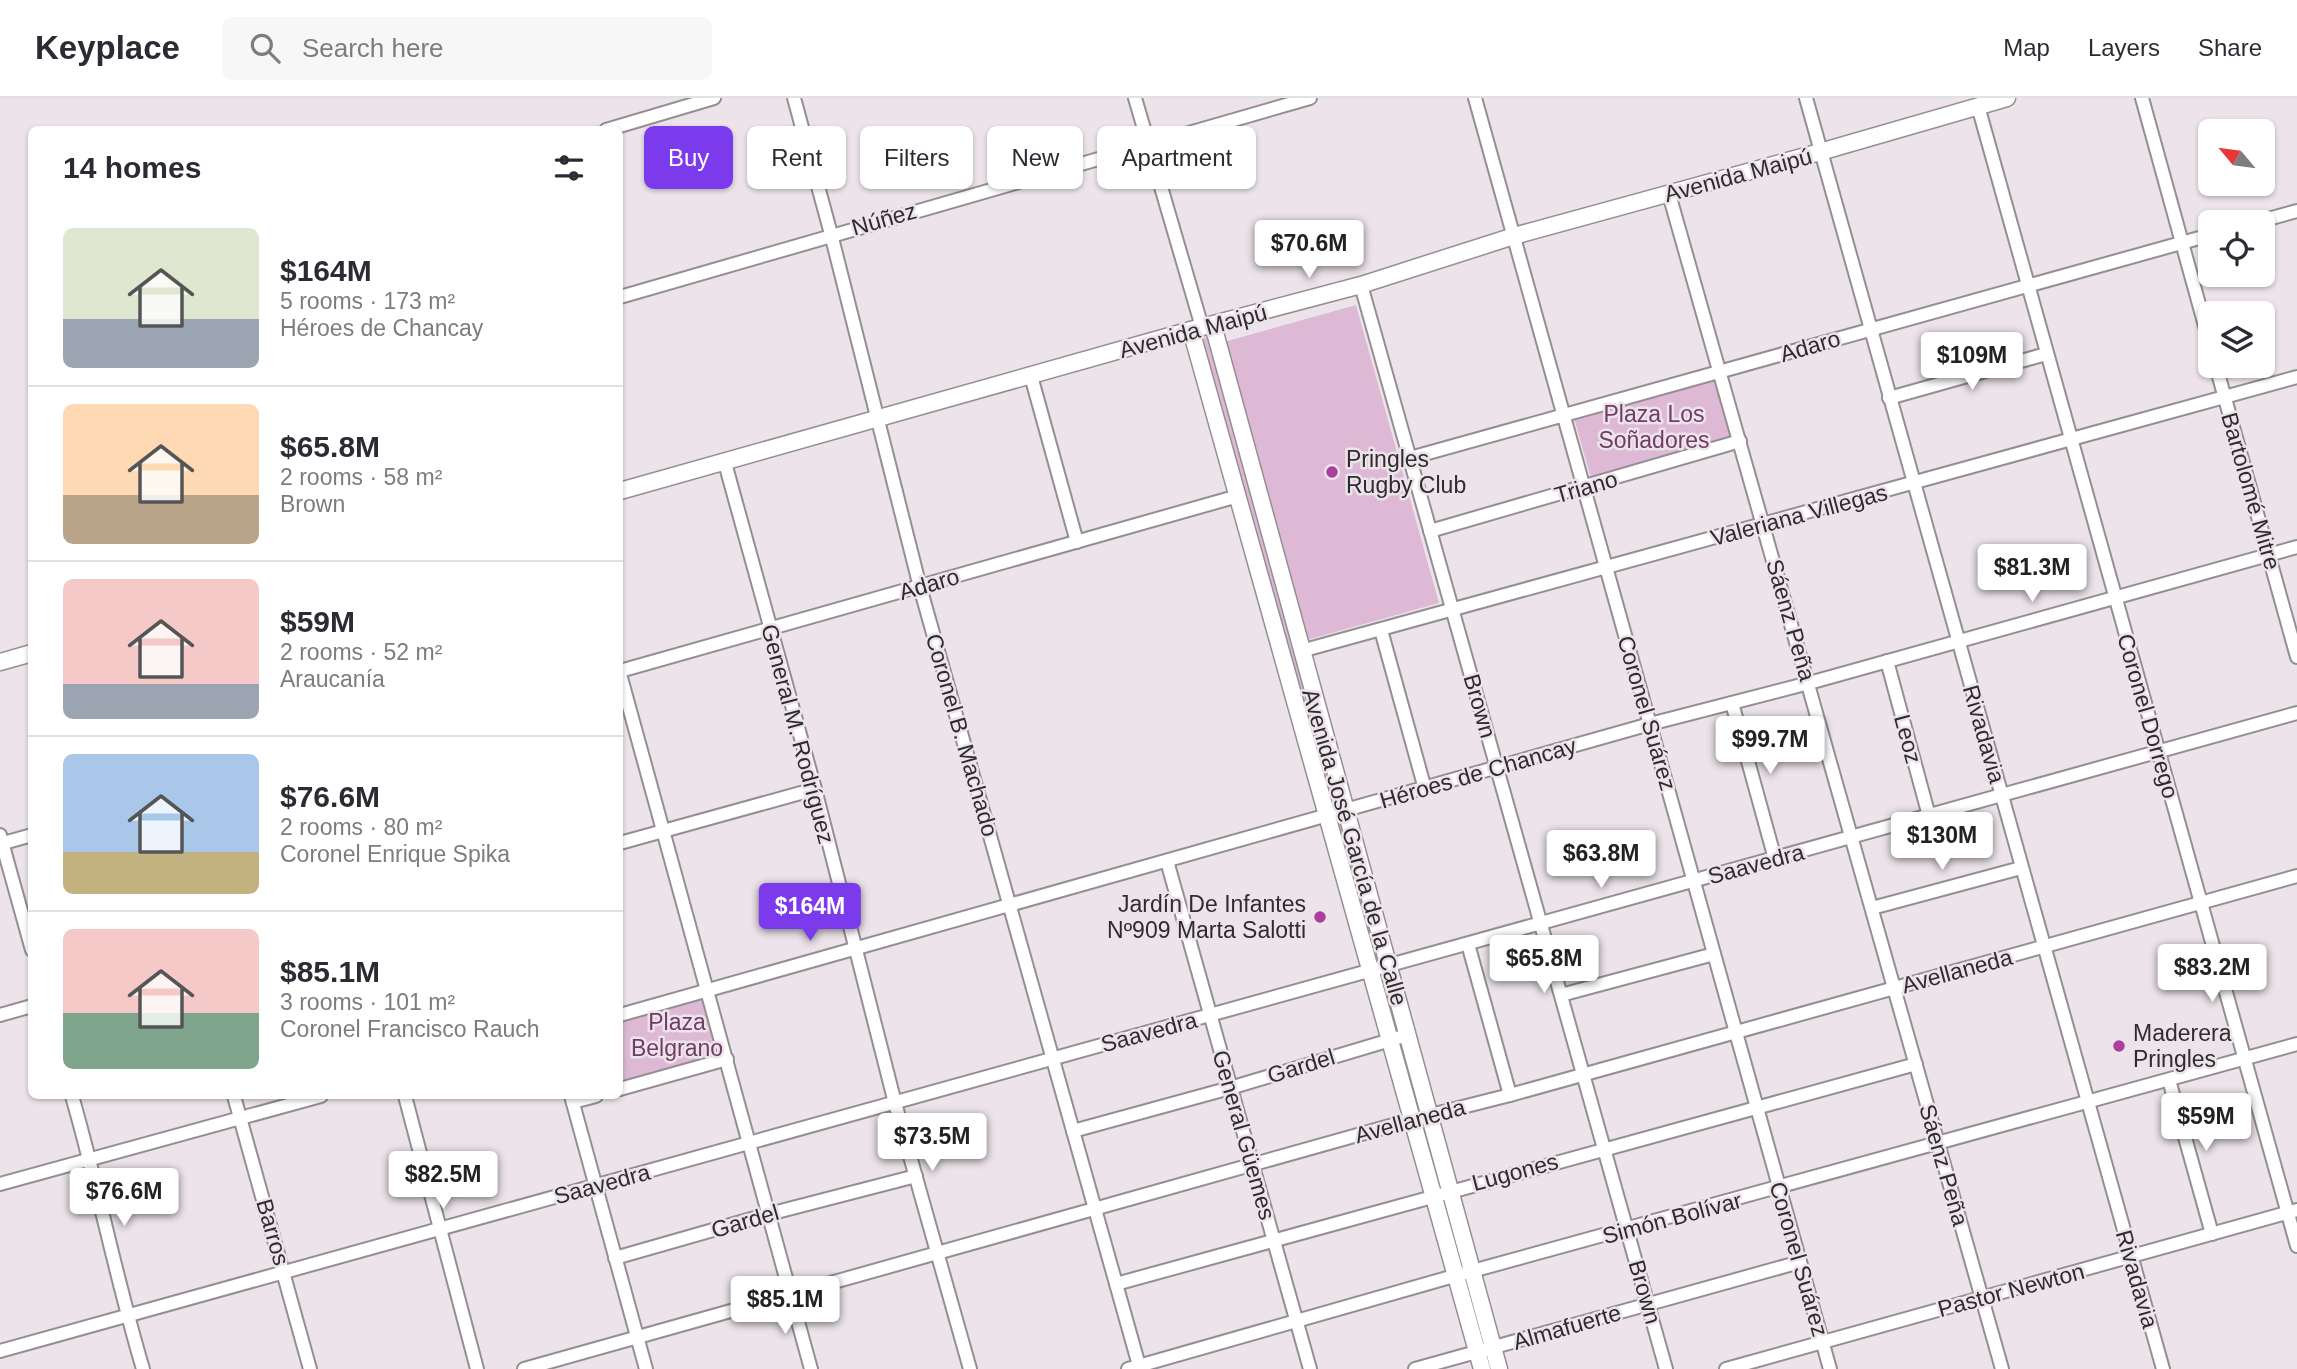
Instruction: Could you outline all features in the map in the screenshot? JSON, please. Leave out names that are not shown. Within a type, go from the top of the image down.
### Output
[{"type":"main road","name":"Avenida Maipú","points":[[623,490],[1202,327],[1361,285],[1514,236],[2007,98]]},
{"type":"main road","name":"Avenida José García de la Calle","points":[[1202,327],[1238,496],[1454,1276],[1485,1350],[1499,1369]]},
{"type":"main road","name":"Avenida José García de la Calle","points":[[1202,327],[1301,651],[1429,1115],[1471,1272],[1485,1350],[1482,1369]]},
{"type":"main road","points":[[0,662],[28,654]]},
{"type":"street","points":[[620,126],[714,98]]},
{"type":"street","name":"Coronel B. Machado","points":[[794,98],[879,419],[920,587],[1116,1284],[1136,1368]]},
{"type":"street","name":"Avenida José García de la Calle","points":[[1135,98],[1143,126]]},
{"type":"street","name":"Núñez","points":[[1209,126],[1310,98]]},
{"type":"street","name":"Coronel Suárez","points":[[1475,98],[1830,1369]]},
{"type":"street","name":"Rivadavia","points":[[1806,98],[2162,1369]]},
{"type":"street","points":[[2142,98],[2198,301]]},
{"type":"street","name":"Coronel Dorrego","points":[[1978,106],[2200,903],[2292,1212],[2297,1246]]},
{"type":"street","name":"Núñez","points":[[623,296],[1097,158]]},
{"type":"street","name":"Avenida José García de la Calle","points":[[1162,189],[1202,327]]},
{"type":"street","name":"Sáenz Peña","points":[[1670,194],[2001,1369]]},
{"type":"street","points":[[2275,217],[2297,211]]},
{"type":"street","name":"Adaro","points":[[1410,458],[2198,238]]},
{"type":"street","name":"Brown","points":[[1361,285],[1666,1369]]},
{"type":"street","points":[[1889,398],[2046,354]]},
{"type":"street","points":[[1031,376],[1077,542]]},
{"type":"street","name":"Valeriana Villegas","points":[[1301,651],[2297,377]]},
{"type":"street","name":"Bartolomé Mitre","points":[[2220,378],[2297,657]]},
{"type":"street","name":"Triano","points":[[1430,531],[1740,441]]},
{"type":"street","name":"General M. Rodríguez","points":[[725,463],[815,789],[895,1103],[970,1369]]},
{"type":"street","name":"Adaro","points":[[623,671],[1238,496]]},
{"type":"street","name":"Héroes de Chancay","points":[[623,1014],[1327,814],[2297,547]]},
{"type":"street","points":[[1381,630],[1425,789]]},
{"type":"street","name":"Leoz","points":[[1887,662],[1929,816]]},
{"type":"street","points":[[623,683],[811,1369]]},
{"type":"street","points":[[1732,703],[1775,859]]},
{"type":"street","name":"Saavedra","points":[[0,1350],[2297,713]]},
{"type":"street","points":[[623,842],[815,789]]},
{"type":"street","points":[[28,836],[1,841],[28,936]]},
{"type":"street","name":"General Güemes","points":[[1167,861],[1310,1369]]},
{"type":"street","points":[[1872,908],[2021,868]]},
{"type":"street","name":"Avellaneda","points":[[524,1369],[1252,1166],[1411,1119],[2297,876]]},
{"type":"street","points":[[1468,944],[1510,1094]]},
{"type":"street","points":[[1561,995],[1714,954]]},
{"type":"street","points":[[0,1015],[28,1007]]},
{"type":"street","name":"Gardel","points":[[1073,1131],[1407,1035]]},
{"type":"street","name":"Simón Bolívar","points":[[1136,1368],[1454,1276],[1627,1231],[2297,1045]]},
{"type":"street","points":[[623,1088],[727,1059]]},
{"type":"street","name":"Lugones","points":[[1116,1284],[1916,1064]]},
{"type":"street","points":[[2169,1080],[2212,1234]]},
{"type":"street","points":[[73,1099],[143,1369]]},
{"type":"street","name":"Barros","points":[[235,1099],[310,1369]]},
{"type":"street","points":[[0,1184],[310,1099]]},
{"type":"street","points":[[406,1099],[477,1369]]},
{"type":"street","points":[[572,1099],[646,1369]]},
{"type":"street","name":"Gardel","points":[[615,1258],[769,1214],[916,1177]]},
{"type":"street","name":"Pastor Newton","points":[[1726,1369],[2292,1212]]},
{"type":"street","name":"Almafuerte","points":[[1415,1369],[1800,1262]]},
{"type":"green space","name":"Pringles Rugby Club","points":[[1356,305],[1439,603],[1307,640],[1224,342]]},
{"type":"green space","points":[[1209,336],[1336,798],[1327,800],[1201,339]]},
{"type":"green space","name":"Plaza Los Soñadores","points":[[1716,377],[1733,437],[1591,478],[1574,418]]},
{"type":"green space","points":[[1342,816],[1379,951],[1371,953],[1333,819]]},
{"type":"green space","name":"Plaza Belgrano","points":[[702,996],[718,1055],[623,1082],[623,1018]]},
{"type":"place","name":"Pringles Rugby Club","points":[[1332,472]]},
{"type":"place","name":"Jardín De Infantes Nº909 Marta Salotti","points":[[1320,917]]},
{"type":"place","name":"Maderera Pringles","points":[[2119,1046]]}]
